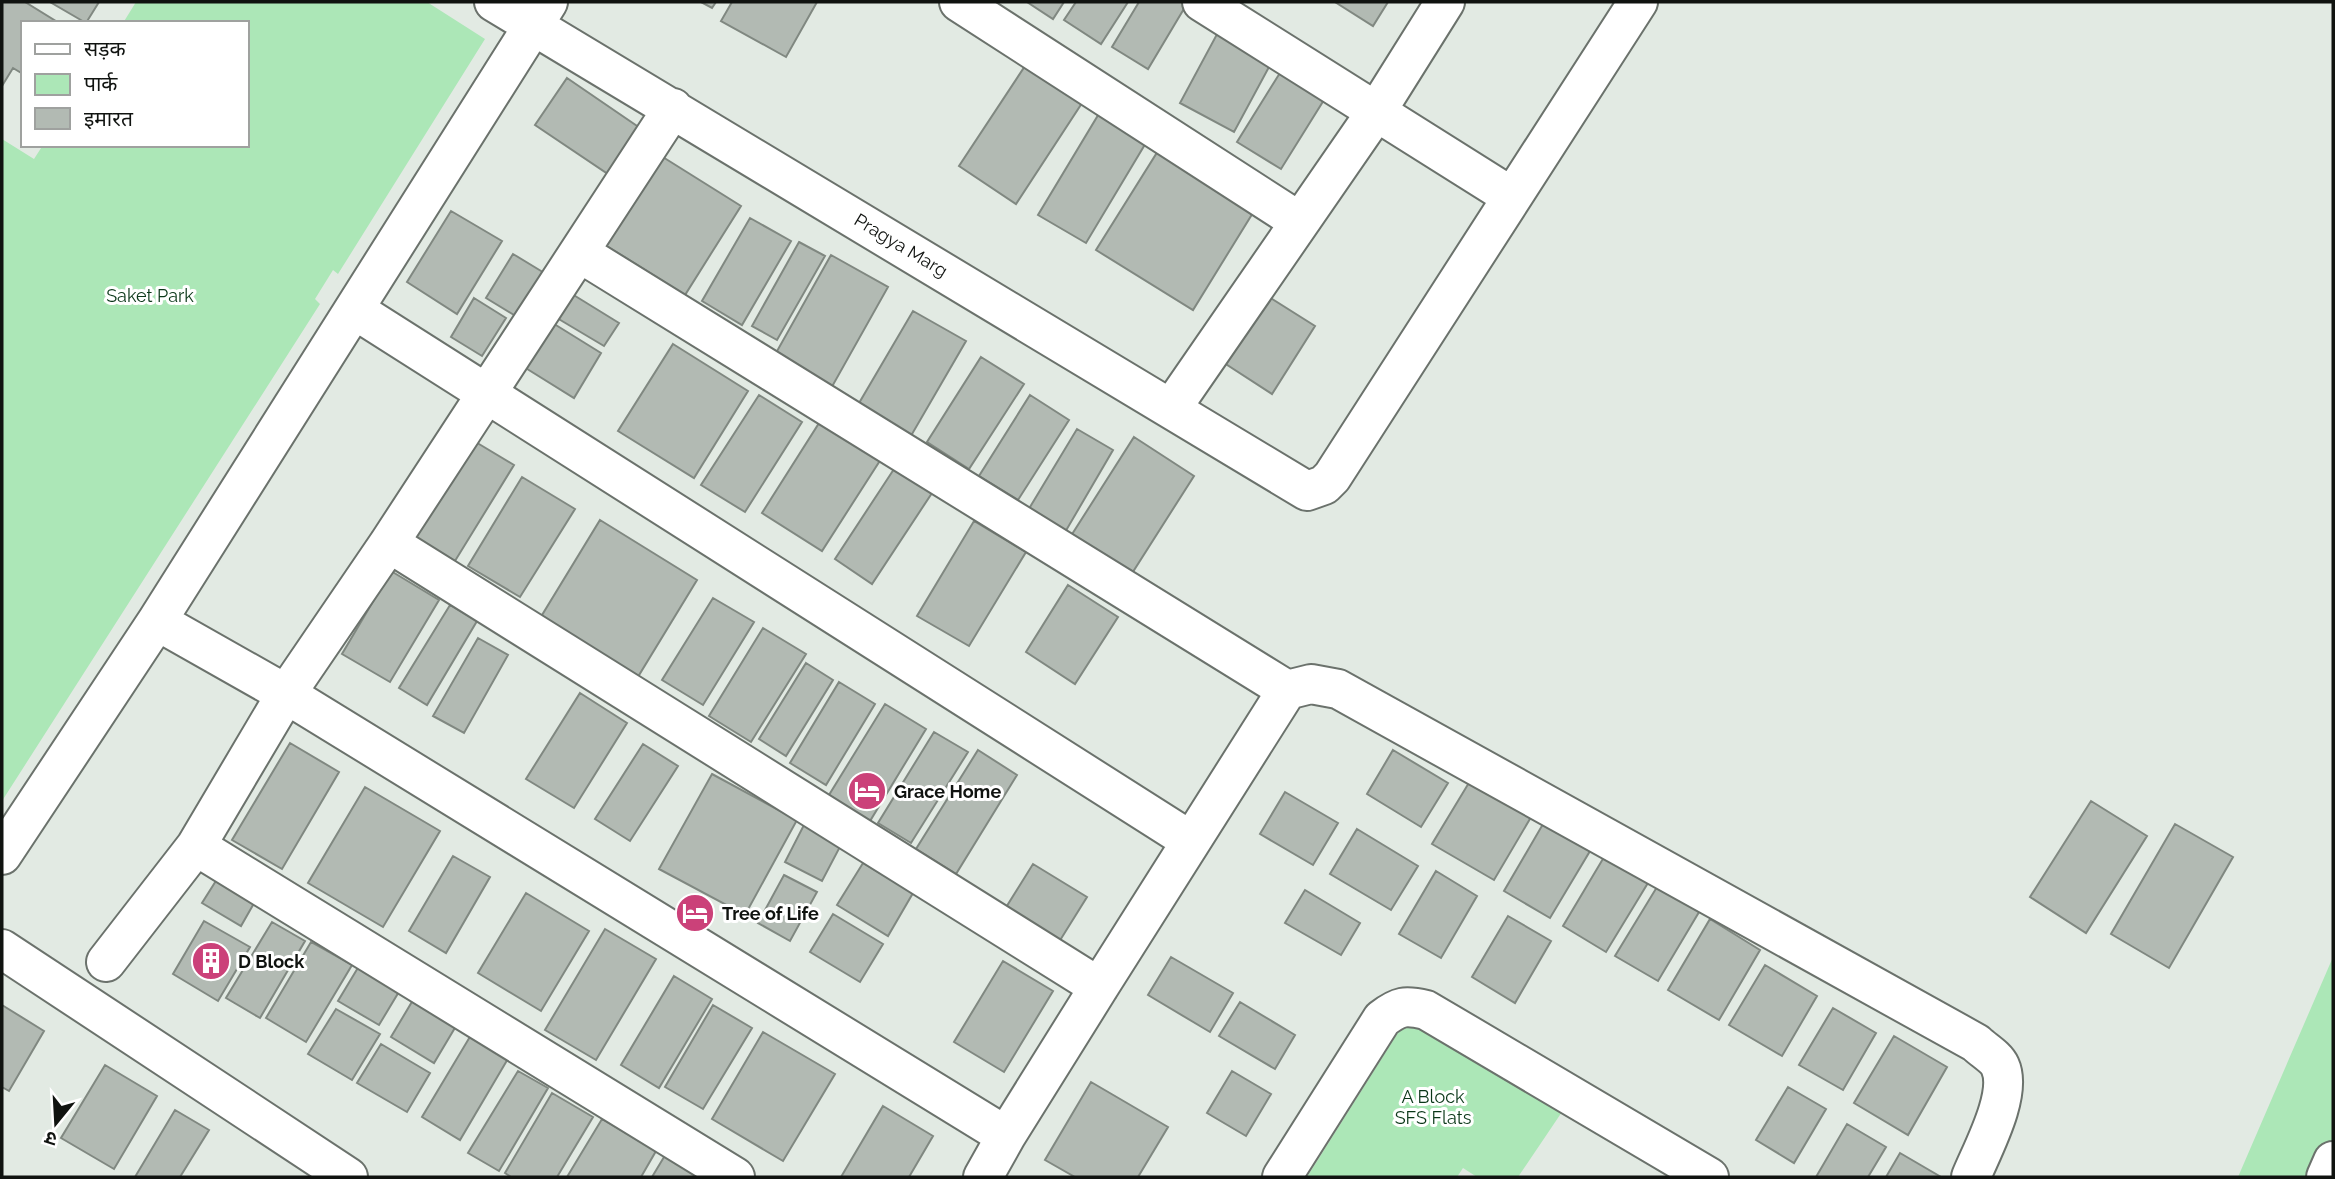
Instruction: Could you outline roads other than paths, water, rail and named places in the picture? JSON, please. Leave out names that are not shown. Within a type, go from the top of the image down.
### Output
[{"type":"street","name":"Pragya Marg","points":[[494,2],[540,14],[673,108],[1307,491],[1324,485],[1332,477],[1512,197]]},
{"type":"street","points":[[960,2],[1300,222]]},
{"type":"street","points":[[1202,2],[1512,197],[1638,2]]},
{"type":"street","points":[[1171,409],[1376,111],[1445,2]]},
{"type":"street","points":[[2,855],[157,621],[540,14]]},
{"type":"street","points":[[106,962],[196,846],[286,694],[487,395],[673,108]]},
{"type":"street","points":[[580,253],[1287,690]]},
{"type":"street","points":[[355,310],[1191,841]]},
{"type":"street","points":[[389,543],[1099,987]]},
{"type":"street","points":[[157,621],[286,694],[1006,1136]]},
{"type":"street","points":[[984,1177],[1006,1136],[1287,690],[1311,684],[1338,689],[1976,1043],[1999,1063],[2004,1078],[2004,1096],[1971,1177]]},
{"type":"street","points":[[196,846],[735,1177]]},
{"type":"street","points":[[2,948],[348,1177]]},
{"type":"street","points":[[1282,1177],[1382,1019],[1395,1009],[1410,1006],[1426,1010],[1709,1177]]},
{"type":"street","points":[[2326,1177],[2333,1161]]},
{"type":"place","name":"Grace Home","points":[[867,791]]},
{"type":"place","name":"Tree of Life","points":[[695,913]]},
{"type":"place","name":"D Block","points":[[211,961]]},
{"type":"park label","name":"Saket Park","points":[[150,295]]},
{"type":"park label","name":"A Block SFS Flats","points":[[1433,1106]]}]
